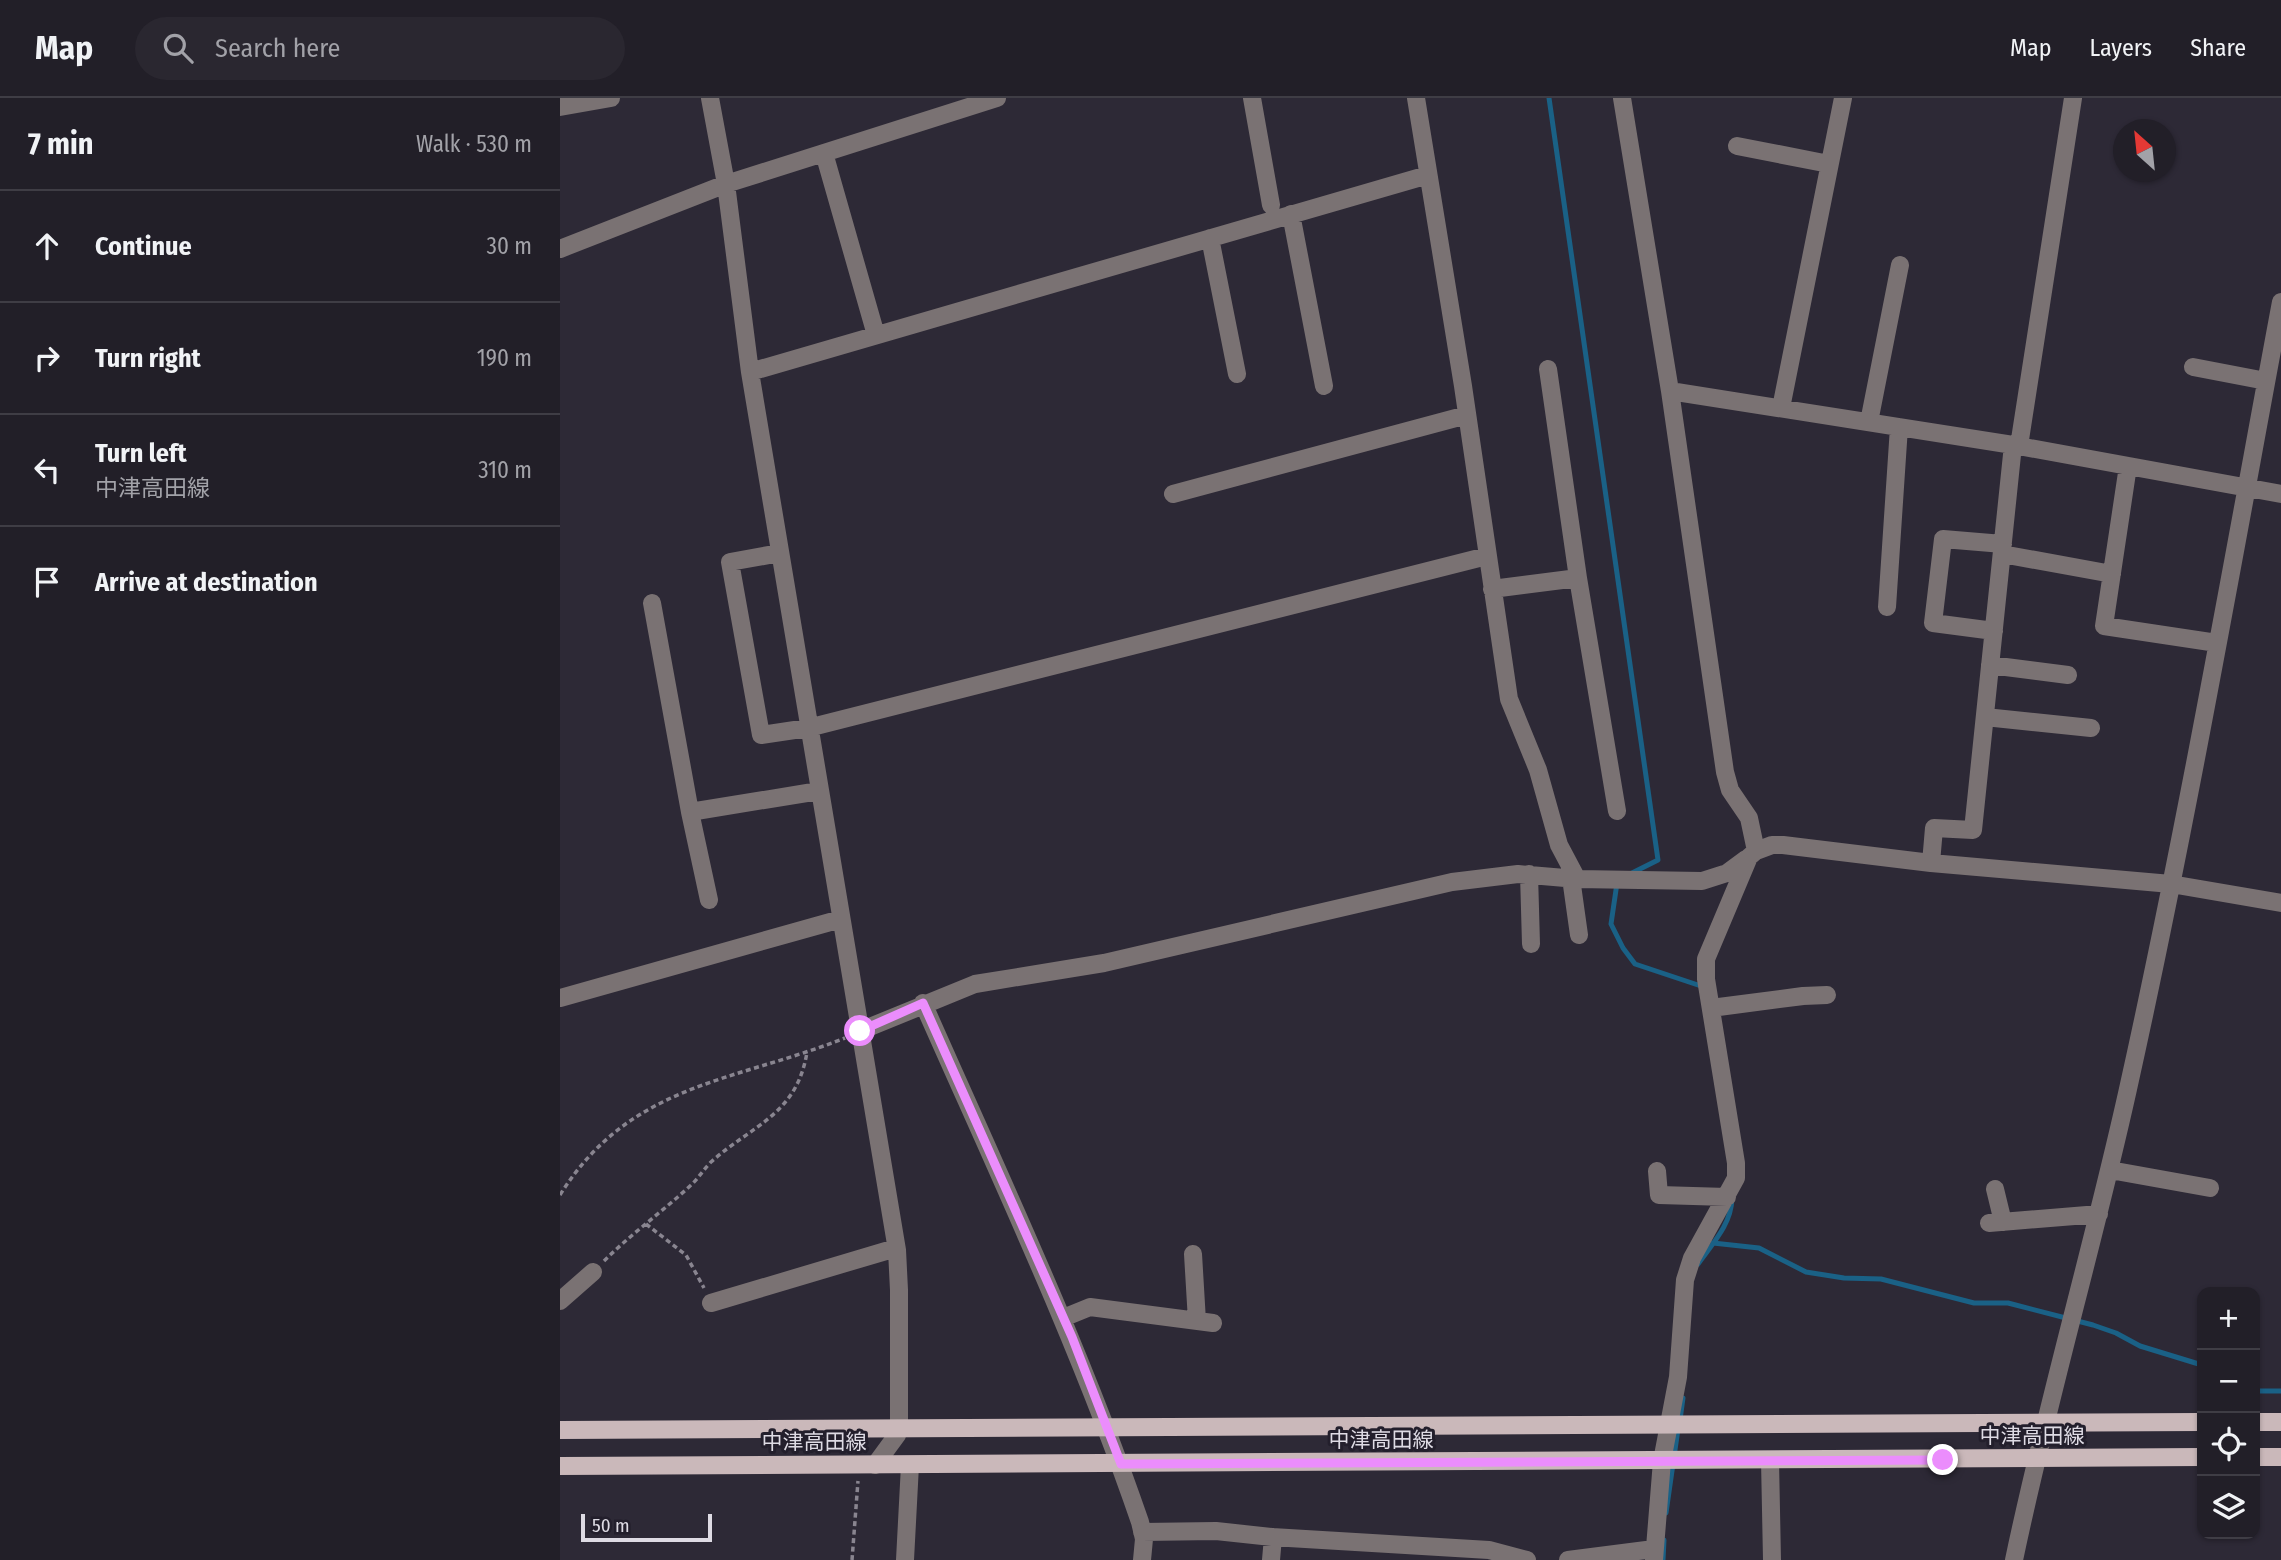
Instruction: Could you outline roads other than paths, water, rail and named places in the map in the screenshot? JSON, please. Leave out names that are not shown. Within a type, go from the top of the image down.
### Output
[{"type":"main road","name":"中津高田線","points":[[560,1430],[2197,1422]]},
{"type":"main road","points":[[2260,1422],[2281,1422]]},
{"type":"main road","name":"中津高田線","points":[[560,1466],[2197,1457]]},
{"type":"main road","points":[[2260,1457],[2281,1457]]},
{"type":"street","points":[[560,107],[611,98]]},
{"type":"street","points":[[710,98],[726,184],[750,372],[896,1248],[899,1290],[899,1427],[897,1435],[867,1465]]},
{"type":"street","points":[[560,249],[726,184],[996,98]]},
{"type":"street","points":[[1252,98],[1271,205]]},
{"type":"street","points":[[1416,98],[1509,699],[1538,770],[1559,845],[1574,878],[1578,935]]},
{"type":"street","points":[[1568,1560],[1654,1555],[1662,1461],[1678,1377],[1685,1280],[1692,1258],[1736,1178],[1706,959],[1752,854],[1749,818],[1730,790],[1725,772],[1670,391],[1622,98]]},
{"type":"street","points":[[1781,408],[1843,98]]},
{"type":"street","points":[[1931,863],[1934,828],[1973,830],[2016,445],[2074,98]]},
{"type":"street","points":[[1737,146],[1829,164]]},
{"type":"street","points":[[824,153],[876,335]]},
{"type":"street","points":[[750,372],[1429,174]]},
{"type":"street","points":[[1291,214],[1324,386]]},
{"type":"street","points":[[1210,238],[1237,374]]},
{"type":"street","points":[[1869,422],[1900,265]]},
{"type":"street","points":[[2014,1560],[2035,1459],[2110,1170],[2147,1006],[2281,302]]},
{"type":"street","points":[[2193,368],[2266,382]]},
{"type":"street","points":[[1548,369],[1578,578],[1617,811]]},
{"type":"street","points":[[1670,391],[2016,445],[2281,494]]},
{"type":"street","points":[[1173,494],[1467,415]]},
{"type":"street","points":[[1887,607],[1899,427]]},
{"type":"street","points":[[2127,466],[2104,626],[2217,643]]},
{"type":"street","points":[[1994,631],[1933,623],[1943,538],[2112,574]]},
{"type":"street","points":[[780,553],[730,562],[761,735],[808,729],[1487,556]]},
{"type":"street","points":[[1492,589],[1578,578]]},
{"type":"street","points":[[652,603],[709,900]]},
{"type":"street","points":[[1990,665],[2068,675]]},
{"type":"street","points":[[1985,717],[2091,728]]},
{"type":"street","points":[[690,812],[819,791]]},
{"type":"street","points":[[860,1031],[975,984],[1104,963],[1452,881],[1529,874],[1574,878],[1702,881],[1727,873],[1752,854],[1772,845],[1931,863],[2171,884],[2281,903]]},
{"type":"street","points":[[1529,874],[1531,944]]},
{"type":"street","points":[[1702,881],[1713,886],[1730,903]]},
{"type":"street","points":[[560,998],[841,919]]},
{"type":"street","points":[[1711,1008],[1826,995]]},
{"type":"street","points":[[923,1003],[1063,1318],[1107,1427],[1142,1532],[1142,1560]]},
{"type":"street","points":[[2110,1170],[2210,1188]]},
{"type":"street","points":[[1657,1171],[1659,1195],[1727,1197]]},
{"type":"street","points":[[1995,1189],[1996,1223],[2099,1213]]},
{"type":"street","points":[[711,1303],[896,1248]]},
{"type":"street","points":[[1063,1318],[1090,1307],[1205,1322],[1193,1254]]},
{"type":"street","points":[[560,1301],[593,1272]]},
{"type":"street","points":[[1770,1460],[1772,1560]]},
{"type":"street","points":[[905,1560],[910,1465]]},
{"type":"street","points":[[1142,1532],[1216,1531],[1489,1550],[1527,1560]]},
{"type":"street","points":[[1270,1560],[1273,1537]]},
{"type":"waterway","points":[[1549,98],[1658,860],[1630,874]]},
{"type":"waterway","points":[[1617,883],[1611,924],[1635,964],[1701,986],[1703,989]]},
{"type":"waterway","points":[[1698,1264],[1724,1226],[1732,1199]]},
{"type":"waterway","points":[[1713,1243],[1759,1248],[1806,1272],[1844,1278],[1881,1279],[1974,1303],[2008,1303],[2093,1325],[2140,1346],[2197,1363]]},
{"type":"waterway","points":[[2260,1391],[2281,1391]]},
{"type":"waterway","points":[[1680,1420],[1683,1398]]},
{"type":"waterway","points":[[1666,1513],[1678,1429]]},
{"type":"waterway","points":[[1663,1560],[1664,1540]]}]
